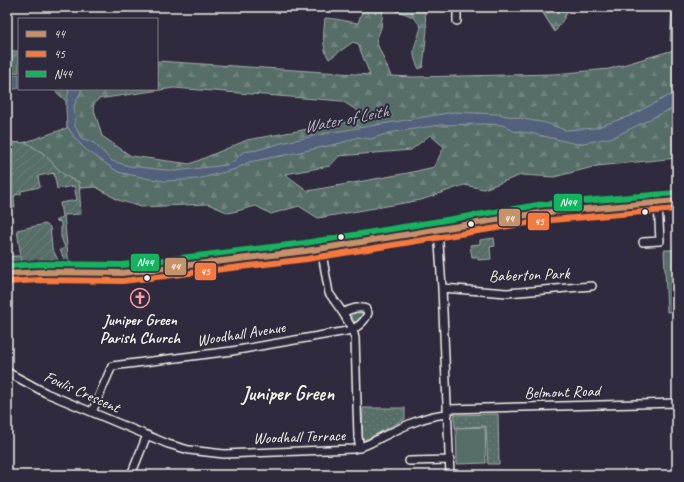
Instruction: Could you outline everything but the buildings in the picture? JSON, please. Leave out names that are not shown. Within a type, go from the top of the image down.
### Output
[{"type":"main road","points":[[7,274],[40,272],[122,273],[299,252],[539,213],[677,201]]},
{"type":"street","points":[[457,7],[457,20]]},
{"type":"street","points":[[643,242],[660,241],[658,203]]},
{"type":"street","points":[[438,229],[450,475]]},
{"type":"street","points":[[320,248],[328,293],[343,313],[353,330],[355,338],[358,437],[360,448]]},
{"type":"street","name":"Baberton Park","points":[[442,288],[507,293],[592,286]]},
{"type":"street","points":[[343,313],[347,310],[362,308],[367,311],[366,316],[353,330]]},
{"type":"street","name":"Woodhall Avenue","points":[[92,412],[110,368],[115,365],[232,351],[353,330]]},
{"type":"street","name":"Foulis Crescent","points":[[7,372],[46,393],[147,435]]},
{"type":"street","name":"Belmont Road","points":[[448,412],[677,402]]},
{"type":"street","name":"Woodhall Terrace","points":[[147,435],[178,447],[212,453],[353,449],[360,448],[404,426],[448,412]]},
{"type":"street","points":[[132,475],[147,435]]},
{"type":"street","points":[[410,461],[450,460]]},
{"type":"green space","points":[[364,7],[383,10],[381,28],[376,41],[391,76],[414,77],[554,74],[609,69],[677,49],[677,158],[597,166],[554,177],[521,175],[484,189],[464,185],[421,200],[318,218],[299,206],[271,214],[256,206],[229,213],[208,204],[141,207],[118,200],[96,187],[82,188],[39,167],[13,188],[7,188],[7,144],[17,145],[67,128],[66,101],[54,90],[158,90],[158,61],[370,75],[358,44],[353,42],[329,59],[326,55],[324,39],[325,18],[358,23]],"holes":[[[174,88],[342,101],[369,118],[247,140],[190,164],[131,156],[102,136],[93,106],[98,99]],[[430,135],[444,147],[434,167],[308,191],[285,174],[330,166],[339,156],[411,150]]]},
{"type":"green space","points":[[395,7],[424,7],[427,29],[423,67],[419,69],[414,57],[414,48],[421,27],[419,23],[407,14],[396,11]]},
{"type":"green space","points":[[539,7],[571,7],[555,32]]},
{"type":"green space","points":[[672,8],[677,8],[677,41],[670,41]]},
{"type":"green space","points":[[7,51],[18,51],[18,72],[7,74]]},
{"type":"green space","points":[[7,142],[27,143],[43,153],[62,173],[79,182],[81,214],[64,215],[69,266],[67,266],[60,250],[65,248],[61,237],[61,222],[55,221],[62,217],[60,203],[77,200],[74,186],[57,189],[54,173],[38,176],[40,187],[21,191],[21,194],[15,195],[15,207],[12,207],[7,176]]},
{"type":"green space","points":[[45,224],[50,227],[52,248],[61,266],[22,264],[17,230]]},
{"type":"green space","points":[[494,238],[495,246],[490,247],[491,259],[478,260],[478,257],[472,257],[470,245],[480,244],[480,240]]},
{"type":"green space","points":[[664,250],[677,250],[677,311],[667,312]]},
{"type":"green space","points":[[7,256],[56,258],[61,266],[60,272],[7,274]]},
{"type":"green space","points":[[361,310],[364,312],[364,315],[356,324],[349,312]]},
{"type":"green space","points":[[363,408],[405,408],[405,419],[365,440],[362,438]]},
{"type":"green space","points":[[498,414],[499,464],[488,464],[486,426],[455,428],[454,415]]},
{"type":"green space","points":[[485,427],[486,463],[457,464],[456,428]]},
{"type":"water","points":[[18,74],[18,88],[7,91],[7,77]]},
{"type":"water","points":[[69,90],[82,90],[74,106],[75,126],[81,138],[94,143],[112,161],[129,166],[175,171],[227,165],[234,161],[243,152],[328,133],[454,112],[497,114],[546,123],[565,130],[595,128],[632,115],[668,96],[677,94],[677,107],[614,137],[595,141],[577,144],[530,133],[513,131],[503,125],[439,125],[389,133],[371,139],[358,137],[341,143],[249,162],[236,169],[198,179],[165,181],[118,172],[85,149],[67,126],[66,106]]},
{"type":"transit line","name":"N44","points":[[7,266],[40,264],[122,265],[305,243],[538,205],[676,193]]},
{"type":"transit line","name":"44","points":[[7,274],[40,272],[122,273],[306,251],[539,213],[677,201]]},
{"type":"transit line","name":"45","points":[[7,282],[40,280],[123,281],[307,259],[540,221],[677,209]]},
{"type":"place","name":"Juniper Green Parish Church","points":[[140,298]]},
{"type":"district","name":"Juniper Green","points":[[288,393]]},
{"type":"water label","name":"Water of Leith","points":[[346,119]]}]
